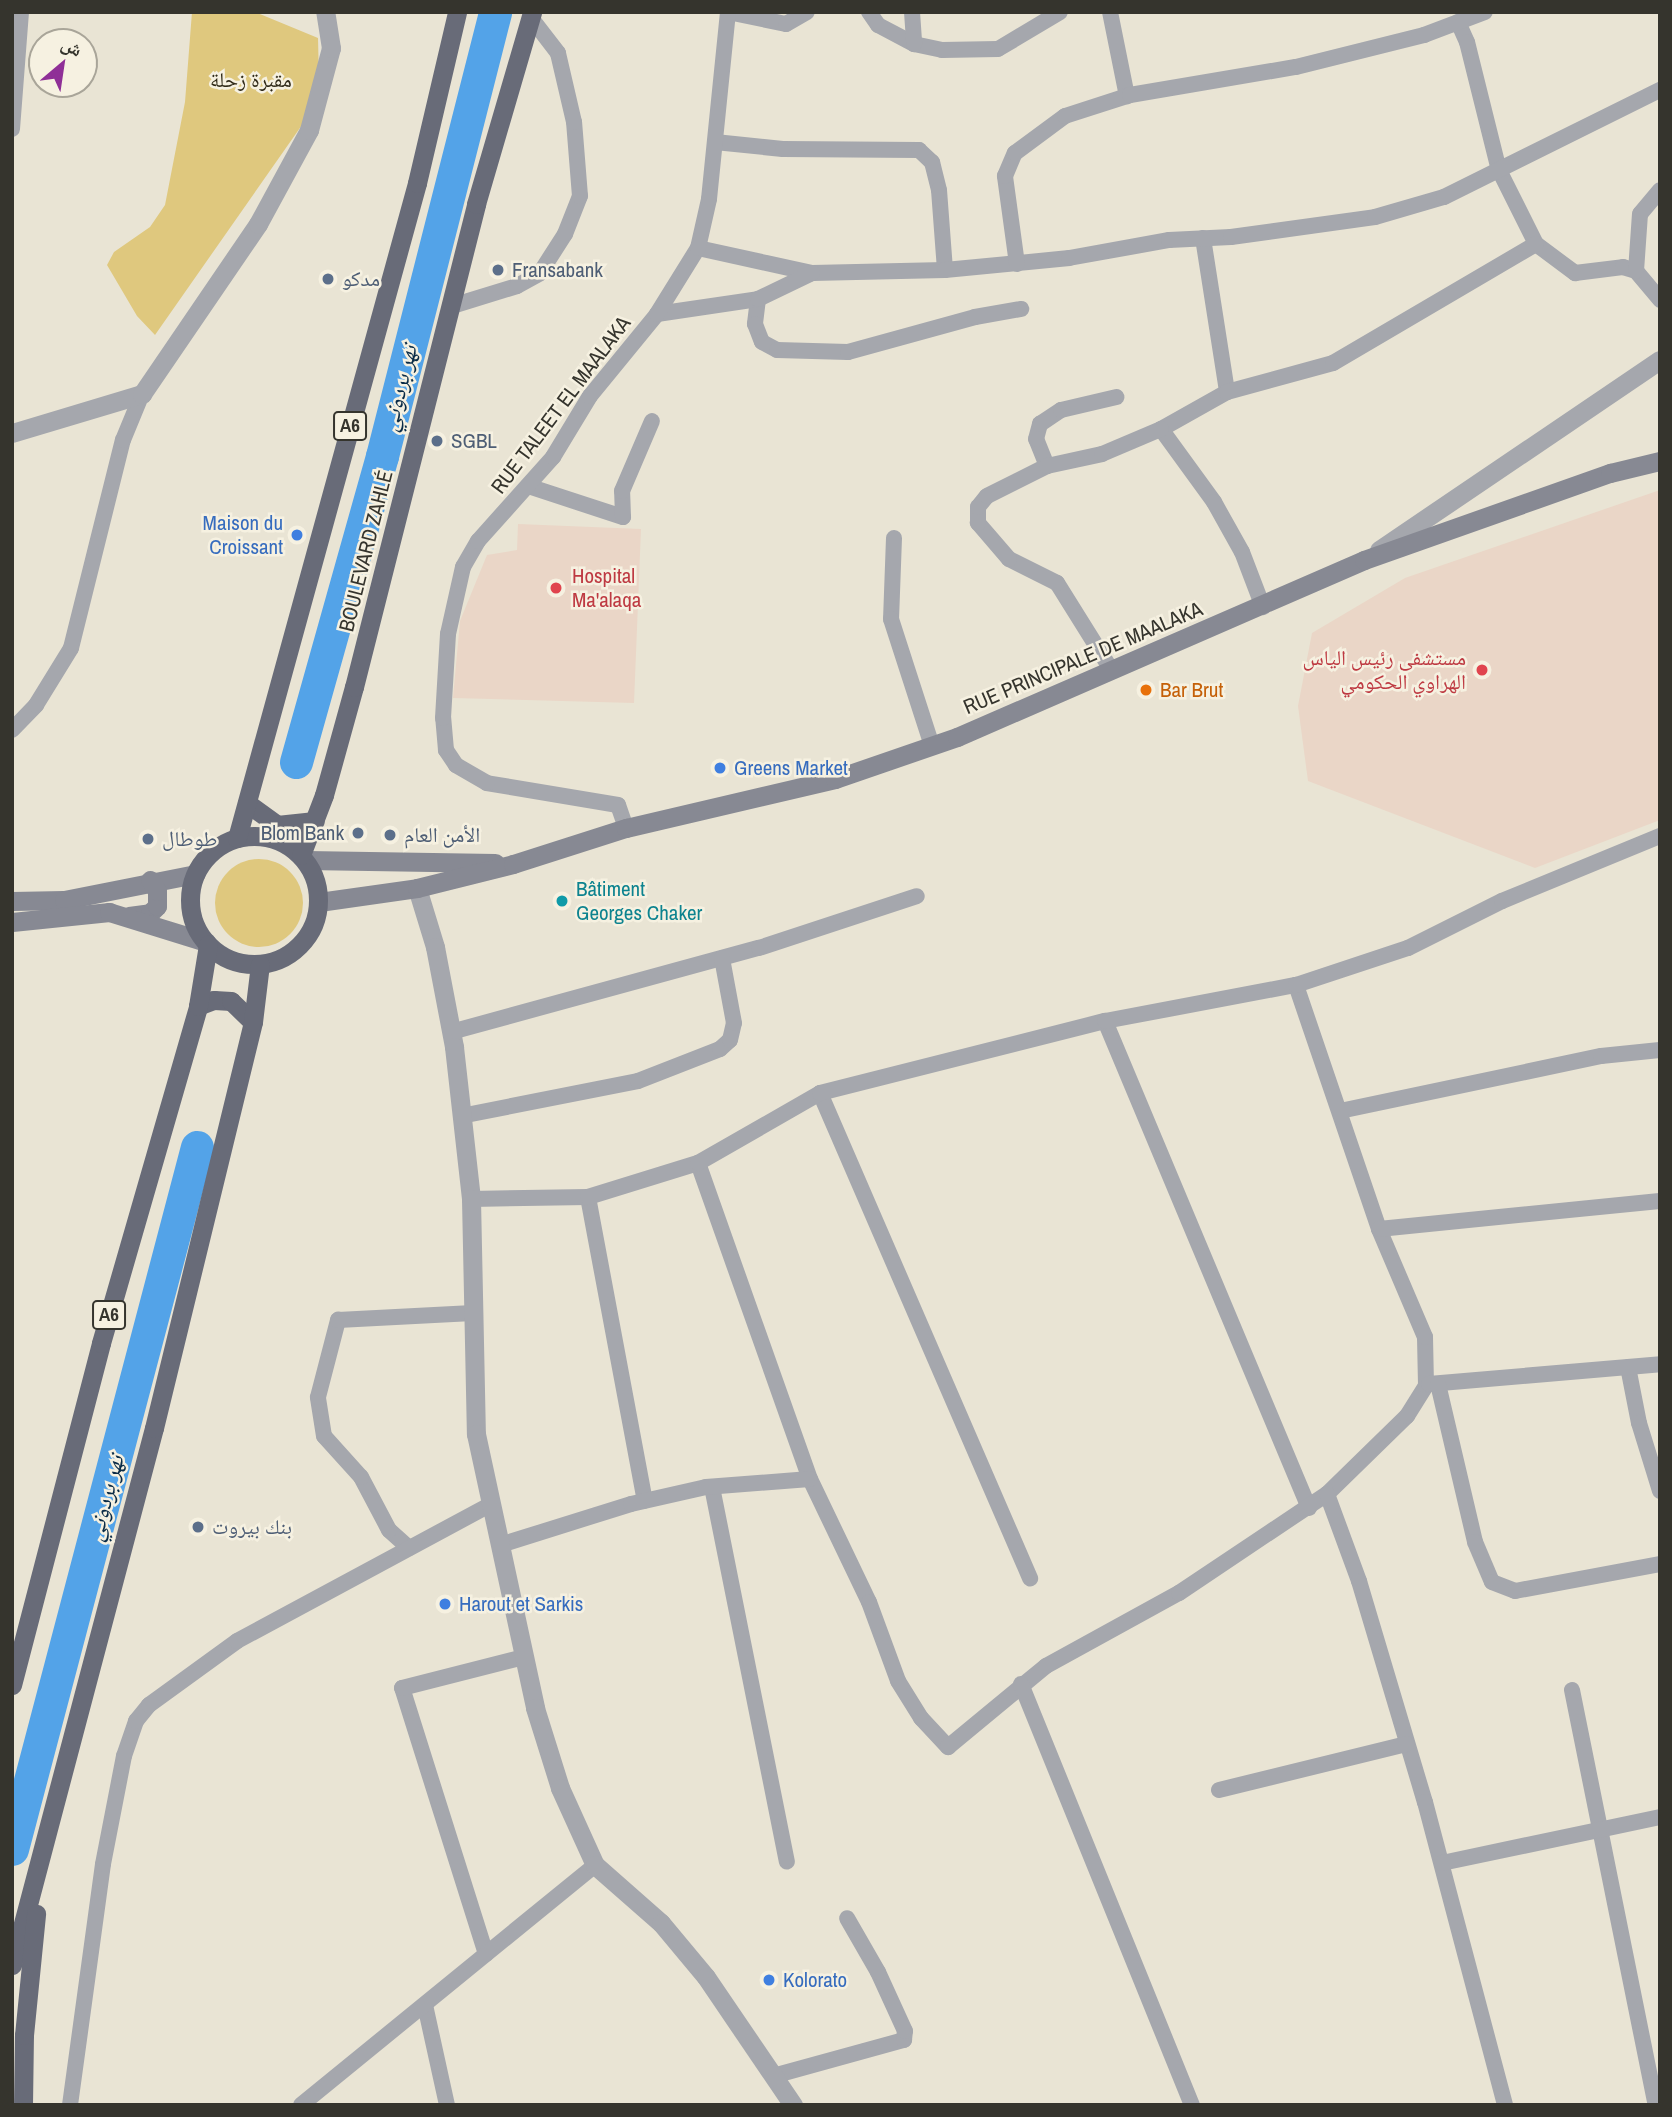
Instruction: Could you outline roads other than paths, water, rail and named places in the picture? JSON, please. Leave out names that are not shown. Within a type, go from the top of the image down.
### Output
[{"type":"highway","name":"A6","points":[[237,838],[417,183],[457,12]]},
{"type":"highway","name":"BOULEVARD ZAHLÉ","points":[[303,857],[369,631],[476,204],[532,15]]},
{"type":"highway","points":[[247,803],[277,825],[315,821]]},
{"type":"highway","points":[[260,835],[282,841],[303,857],[316,880],[320,902],[314,924],[302,944],[276,961],[260,964],[241,963],[207,944],[190,918],[195,874],[212,851],[237,838],[260,835]]},
{"type":"highway","name":"A6","points":[[12,1685],[101,1343],[198,1006],[207,944]]},
{"type":"highway","points":[[12,1965],[154,1428],[253,1022],[260,964]]},
{"type":"highway","points":[[198,1006],[214,1000],[231,1001],[253,1022]]},
{"type":"highway","points":[[23,2105],[24,2035],[36,1919],[33,1885]]},
{"type":"main road","name":"RUE PRINCIPALE DE MAALAKA","points":[[320,902],[417,888],[513,864],[626,828],[835,779],[932,746],[1263,607],[1364,560],[1610,473],[1660,461]]},
{"type":"main road","name":"RUE PRINCIPALE DE MAALAKA","points":[[303,857],[443,859],[513,864]]},
{"type":"main road","points":[[15,899],[64,901],[150,880],[195,874]]},
{"type":"main road","points":[[128,916],[150,913],[157,906],[157,891],[150,880]]},
{"type":"main road","points":[[12,922],[94,911],[128,916],[207,944]]},
{"type":"street","points":[[12,129],[21,12]]},
{"type":"street","points":[[12,730],[36,705],[71,648],[122,440],[142,394],[257,224],[309,130],[331,48],[325,12]]},
{"type":"street","points":[[807,12],[786,24],[728,12],[715,142],[698,248],[812,274],[946,270],[1017,264],[1203,238],[1284,230],[1411,209],[1499,170],[1660,90]]},
{"type":"street","points":[[869,12],[878,25],[914,44],[942,50],[998,49],[1060,12]]},
{"type":"street","points":[[912,12],[914,44]]},
{"type":"street","points":[[1110,12],[1127,96]]},
{"type":"street","points":[[1017,264],[1005,176],[1015,153],[1065,116],[1127,96],[1296,67],[1485,12]]},
{"type":"street","points":[[452,306],[517,286],[540,273],[565,234],[580,196],[574,122],[558,53],[532,15]]},
{"type":"street","points":[[1458,22],[1467,42],[1499,170],[1536,244],[1575,273],[1623,267],[1636,271],[1660,300]]},
{"type":"street","points":[[715,142],[783,149],[919,150],[932,162],[939,190],[946,270]]},
{"type":"street","points":[[1636,271],[1640,214],[1660,190]]},
{"type":"street","points":[[1203,238],[1227,392]]},
{"type":"street","points":[[1112,671],[1057,583],[1009,559],[978,523],[978,507],[987,496],[1047,466],[1102,454],[1161,429],[1227,392],[1333,363],[1536,244]]},
{"type":"street","name":"RUE TALEET EL MAALAKA","points":[[626,828],[618,805],[486,783],[456,765],[446,750],[443,684],[448,634],[463,567],[478,541],[553,457],[590,396],[657,314],[698,248]]},
{"type":"street","points":[[657,314],[758,299],[812,274]]},
{"type":"street","points":[[758,299],[755,324],[762,342],[777,349],[824,352],[848,352],[975,317],[1021,309]]},
{"type":"street","points":[[1364,560],[1660,360]]},
{"type":"street","points":[[12,433],[142,394]]},
{"type":"street","points":[[1047,466],[1036,439],[1040,424],[1061,410],[1117,397]]},
{"type":"street","points":[[528,486],[622,517],[622,491],[652,421]]},
{"type":"street","points":[[1161,429],[1220,512],[1242,552],[1263,607]]},
{"type":"street","points":[[894,538],[891,620],[932,746]]},
{"type":"street","points":[[471,1199],[588,1197],[698,1163],[820,1093],[1105,1021],[1296,985],[1408,948],[1502,901],[1660,836]]},
{"type":"street","points":[[417,888],[435,947],[451,1032],[471,1199],[476,1434],[524,1657],[560,1788],[595,1865],[661,1923],[706,1977],[793,2105]]},
{"type":"street","points":[[451,1032],[722,958],[917,896]]},
{"type":"street","points":[[461,1116],[638,1081],[720,1049],[730,1040],[734,1023],[722,958]]},
{"type":"street","points":[[1296,985],[1379,1229],[1425,1336],[1432,1384],[1475,1542],[1492,1582],[1515,1591],[1660,1564]]},
{"type":"street","points":[[1105,1021],[1309,1508]]},
{"type":"street","points":[[1340,1111],[1601,1056],[1660,1051]]},
{"type":"street","points":[[820,1093],[1030,1578]]},
{"type":"street","points":[[698,1163],[810,1479],[869,1602],[898,1681],[921,1718],[948,1747],[1021,1684],[1191,1586],[1309,1508],[1327,1494],[1407,1416],[1432,1384],[1660,1364]]},
{"type":"street","points":[[588,1197],[645,1501]]},
{"type":"street","points":[[1379,1229],[1660,1201]]},
{"type":"street","points":[[409,1548],[389,1530],[361,1478],[324,1436],[318,1396],[338,1320],[473,1312]]},
{"type":"street","points":[[1628,1367],[1639,1423],[1660,1491]]},
{"type":"street","points":[[500,1545],[645,1501],[712,1487],[810,1479]]},
{"type":"street","points":[[712,1487],[787,1862]]},
{"type":"street","points":[[1327,1494],[1359,1581],[1442,1863],[1505,2105]]},
{"type":"street","points":[[70,2105],[103,1864],[124,1756],[136,1721],[149,1705],[237,1641],[491,1504]]},
{"type":"street","points":[[486,1954],[402,1688],[524,1657]]},
{"type":"street","points":[[1021,1684],[1192,2105]]},
{"type":"street","points":[[1572,1690],[1597,1830],[1656,2105]]},
{"type":"street","points":[[1220,1790],[1406,1744]]},
{"type":"street","points":[[1442,1863],[1660,1817]]},
{"type":"street","points":[[301,2105],[595,1865]]},
{"type":"street","points":[[773,2076],[904,2040],[905,2031],[878,1972],[847,1918]]},
{"type":"street","points":[[425,2005],[447,2105]]},
{"type":"waterway","name":"نهر بردوني","points":[[296,762],[382,456],[495,12]]},
{"type":"waterway","name":"نهر بردوني","points":[[12,1849],[197,1147]]},
{"type":"place","name":"Fransabank","points":[[498,270]]},
{"type":"place","name":"مدكو","points":[[328,279]]},
{"type":"place","name":"SGBL","points":[[437,441]]},
{"type":"place","name":"Maison du Croissant","points":[[297,535]]},
{"type":"place","name":"Hospital Ma'alaqa","points":[[556,588]]},
{"type":"place","name":"مستشفى رئيس الياس الهراوي الحكومي","points":[[1482,670]]},
{"type":"place","name":"Bar Brut","points":[[1146,690]]},
{"type":"place","name":"Greens Market","points":[[720,768]]},
{"type":"place","name":"Blom Bank","points":[[358,833]]},
{"type":"place","name":"الأمن العام","points":[[390,835]]},
{"type":"place","name":"طوطال","points":[[148,839]]},
{"type":"place","name":"Bâtiment Georges Chaker","points":[[562,901]]},
{"type":"place","name":"بنك بيروت","points":[[198,1527]]},
{"type":"place","name":"Harout et Sarkis","points":[[445,1604]]},
{"type":"place","name":"Kolorato","points":[[769,1980]]},
{"type":"park label","name":"مقبرة زحلة","points":[[251,80]]}]
